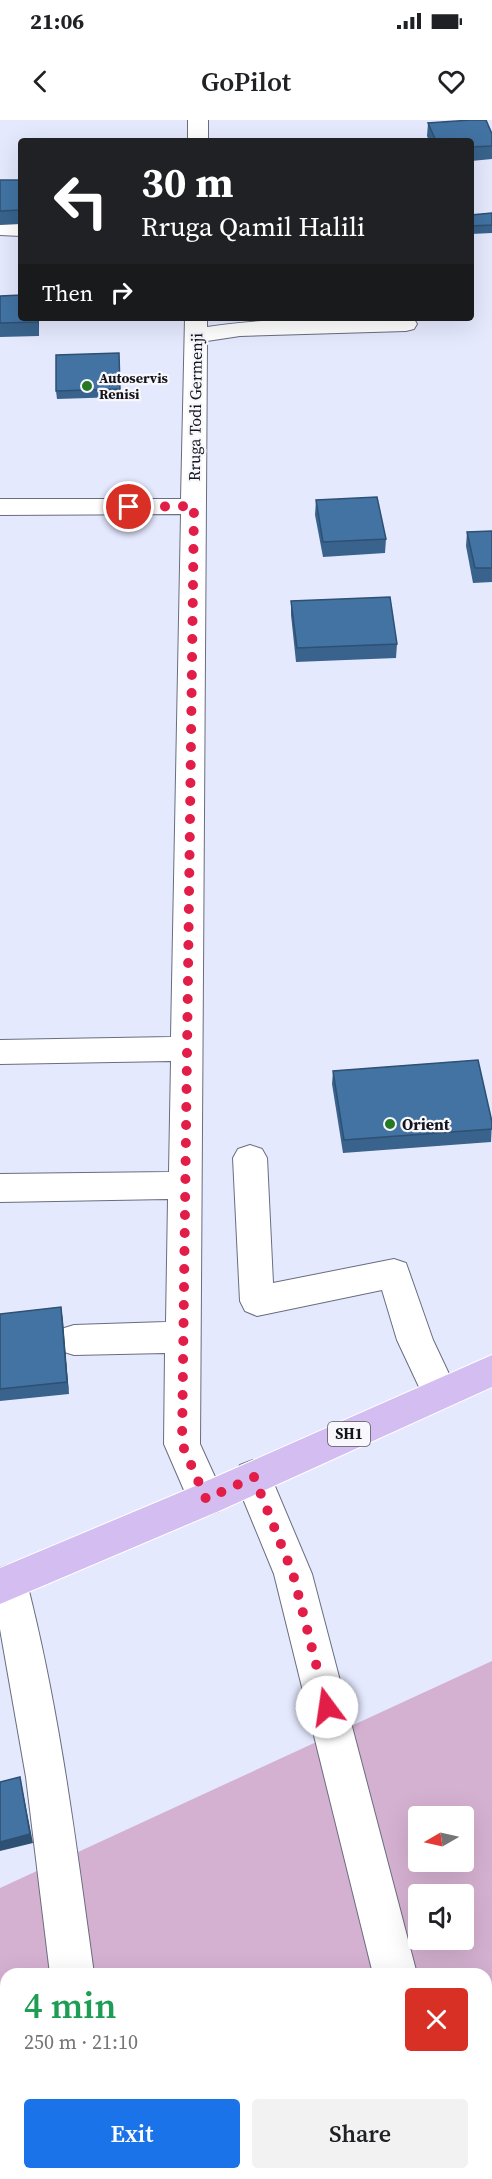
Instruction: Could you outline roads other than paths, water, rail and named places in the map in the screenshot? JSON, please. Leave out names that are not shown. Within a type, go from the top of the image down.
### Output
[{"type":"main road","name":"SH1","points":[[4,1585],[206,1499],[492,1370]]},
{"type":"street","points":[[198,120],[198,138]]},
{"type":"street","points":[[0,230],[18,230]]},
{"type":"street","points":[[196,327],[240,329],[406,324]]},
{"type":"street","name":"Rruga Todi Germenji","points":[[196,327],[182,1444],[206,1499]]},
{"type":"street","points":[[0,507],[194,506]]},
{"type":"street","points":[[0,1052],[188,1049]]},
{"type":"street","points":[[250,1158],[257,1301],[394,1273],[415,1340],[440,1393]]},
{"type":"street","points":[[0,1188],[186,1185]]},
{"type":"street","points":[[74,1340],[184,1337]]},
{"type":"street","points":[[254,1477],[293,1574],[393,1968]]},
{"type":"street","points":[[4,1585],[22,1631],[47,1785],[71,1968]]},
{"type":"place","name":"Autoservis Renisi","points":[[87,386]]},
{"type":"place","name":"Orient","points":[[390,1124]]}]
